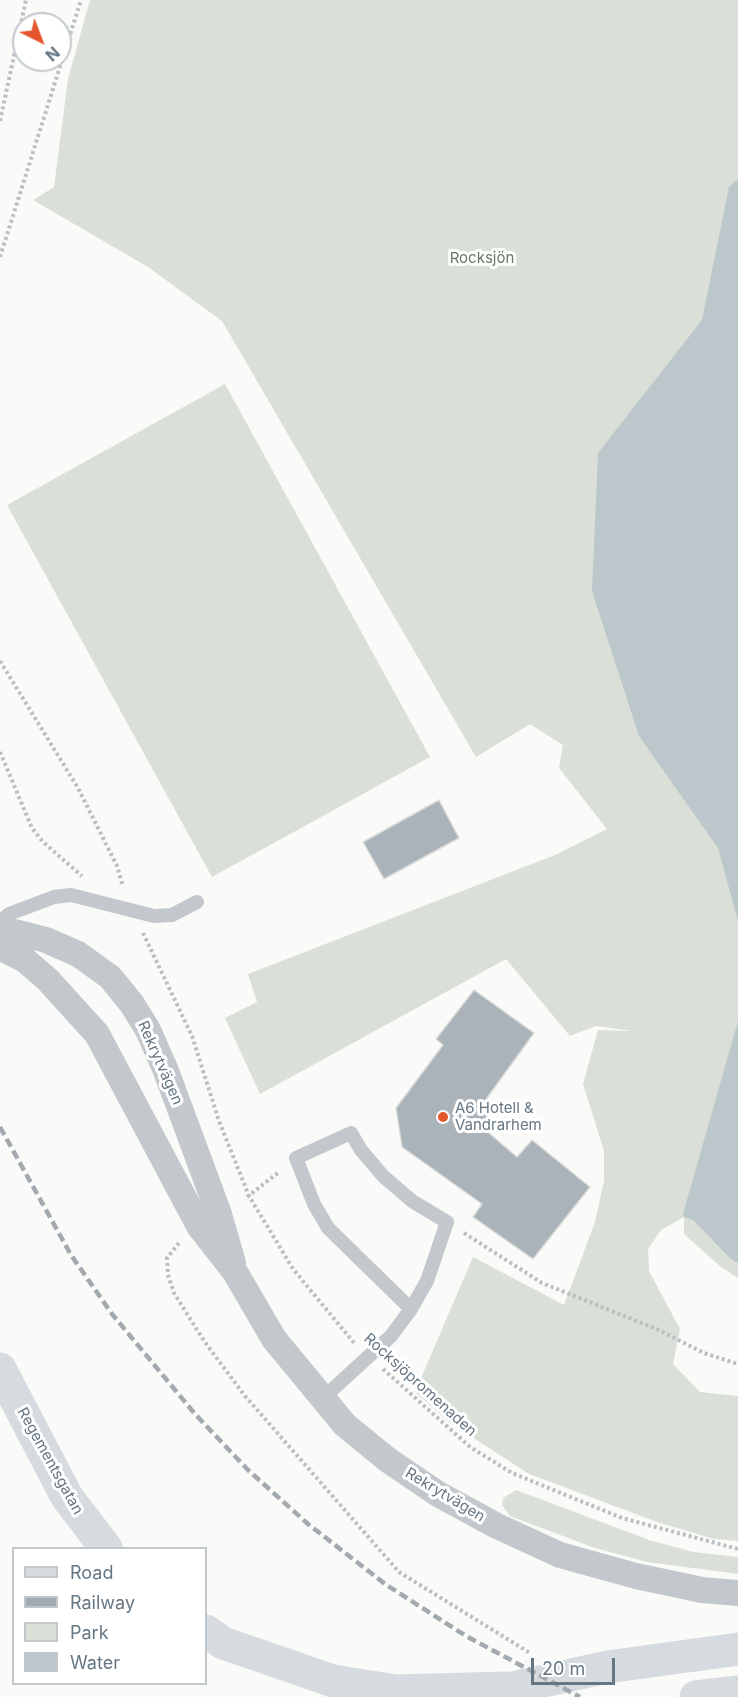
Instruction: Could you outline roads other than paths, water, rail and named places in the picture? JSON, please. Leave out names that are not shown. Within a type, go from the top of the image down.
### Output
[{"type":"street","name":"Rekrytvägen","points":[[0,934],[15,932],[46,940],[78,954],[110,977],[132,1004],[148,1030],[166,1071],[209,1220]]},
{"type":"street","name":"Rekrytvägen","points":[[0,947],[25,960],[48,980],[96,1034],[209,1220],[235,1272],[274,1339],[345,1425],[388,1460],[438,1494],[497,1526],[560,1555],[691,1588],[738,1593]]},
{"type":"street","name":"Regementsgatan","points":[[0,1369],[67,1497],[105,1547]]},
{"type":"street","points":[[207,1632],[223,1643],[333,1681],[396,1691],[507,1688]]},
{"type":"street","points":[[472,1697],[607,1666],[738,1649]]},
{"type":"street","points":[[699,1696],[738,1692]]},
{"type":"lane","points":[[0,921],[9,914],[54,897],[71,895],[154,916],[172,915],[197,902]]},
{"type":"lane","points":[[322,1399],[392,1336],[411,1309],[427,1281],[447,1222],[412,1201],[383,1176],[361,1150],[351,1133],[296,1158],[314,1204],[328,1228],[411,1309]]},
{"type":"water","points":[[738,179],[738,921],[718,848],[639,736],[592,591],[598,453],[702,320],[729,187]]},
{"type":"water","points":[[738,1021],[738,1263],[731,1259],[693,1220],[684,1217],[683,1214]]},
{"type":"railway","points":[[0,1127],[71,1255],[112,1314],[195,1414],[248,1470],[308,1524],[385,1584],[466,1636],[580,1697]]},
{"type":"place","name":"A6 Hotell & Vandrarhem","points":[[443,1117]]},
{"type":"park label","name":"Rocksjön","points":[[482,258]]}]
